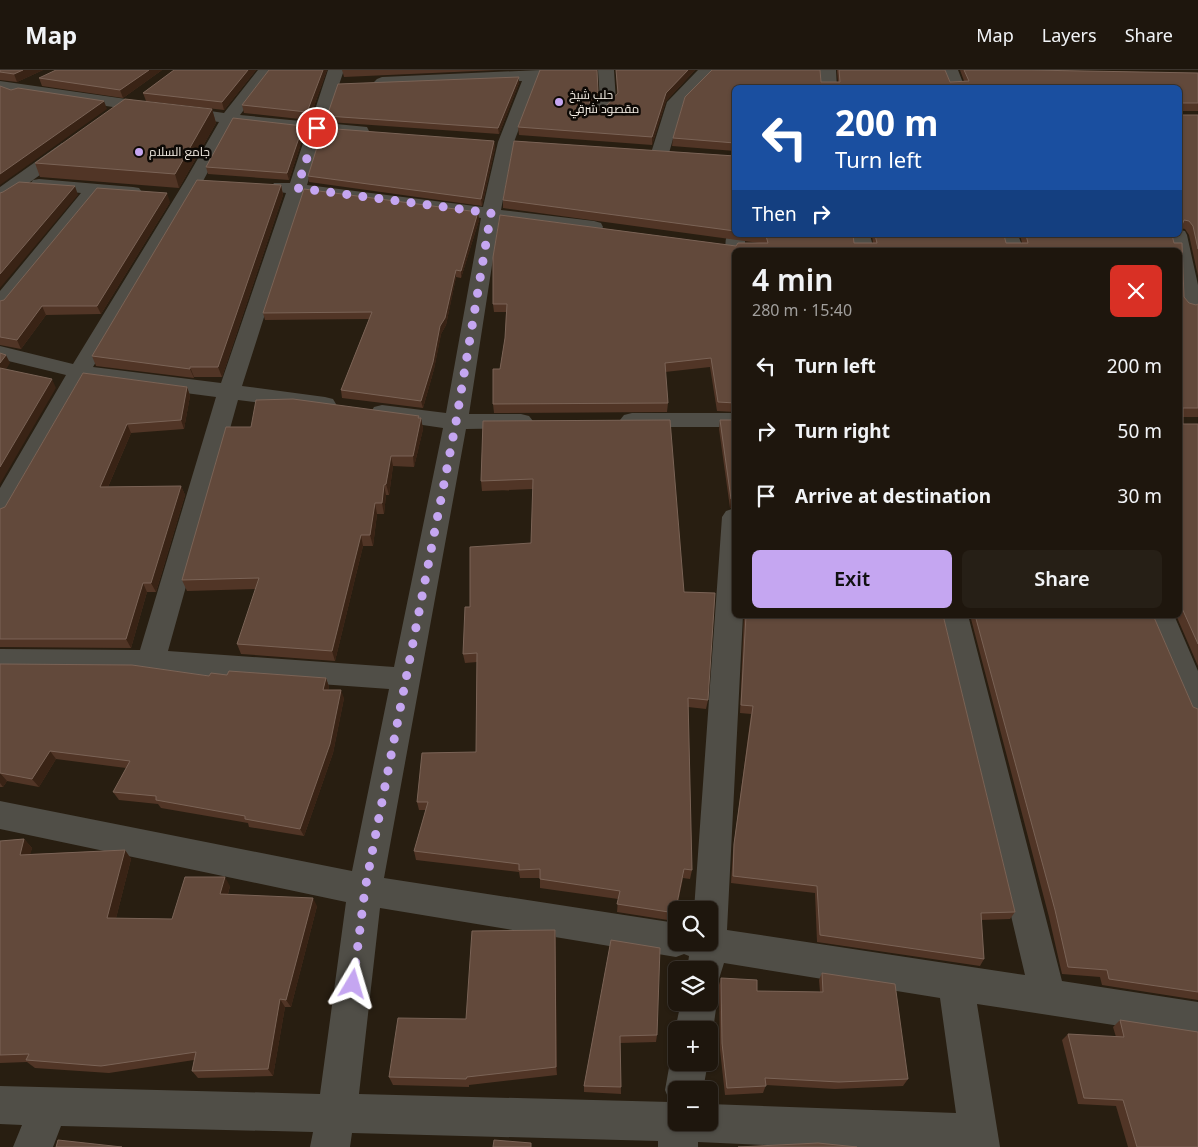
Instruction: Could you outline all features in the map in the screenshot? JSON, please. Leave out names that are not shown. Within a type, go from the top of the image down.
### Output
[{"type":"street","points":[[0,509],[79,372],[190,188],[229,118],[266,70]]},
{"type":"street","points":[[599,110],[608,101],[606,70]]},
{"type":"street","points":[[660,153],[675,102],[705,74],[706,70]]},
{"type":"street","points":[[828,70],[829,85]]},
{"type":"street","points":[[950,70],[956,85]]},
{"type":"street","points":[[333,1130],[365,889],[456,422],[491,213],[506,142],[533,73],[365,83]]},
{"type":"street","points":[[0,100],[42,78]]},
{"type":"street","points":[[151,661],[229,392],[317,128],[339,79]]},
{"type":"street","points":[[0,86],[127,106],[376,133]]},
{"type":"street","points":[[111,116],[148,90]]},
{"type":"street","points":[[0,196],[80,138]]},
{"type":"street","points":[[640,152],[678,154]]},
{"type":"street","points":[[19,182],[148,193]]},
{"type":"street","points":[[260,185],[491,213],[608,230]]},
{"type":"street","points":[[0,304],[94,188]]},
{"type":"street","points":[[716,244],[739,245]]},
{"type":"street","points":[[1182,259],[1190,306]]},
{"type":"street","points":[[0,352],[79,372],[456,422],[546,421]]},
{"type":"street","points":[[615,421],[732,420]]},
{"type":"street","points":[[700,901],[732,550]]},
{"type":"street","points":[[955,618],[1048,997]]},
{"type":"street","points":[[1161,618],[1198,705]]},
{"type":"street","points":[[0,660],[151,661],[405,679]]},
{"type":"street","points":[[0,815],[411,898],[668,944]]},
{"type":"street","points":[[711,951],[956,983],[1198,1020]]},
{"type":"street","points":[[718,1125],[979,1141],[956,983]]},
{"type":"street","points":[[0,1104],[50,1106],[333,1130],[668,1122]]},
{"type":"street","points":[[33,1147],[50,1106]]},
{"type":"street","points":[[677,1131],[678,1147]]},
{"type":"building","points":[[0,70],[23,70],[14,74],[0,72]]},
{"type":"building","points":[[56,70],[149,70],[120,90],[39,78]]},
{"type":"building","points":[[174,70],[248,70],[222,102],[143,93]]},
{"type":"building","points":[[269,70],[323,70],[307,112],[242,105]]},
{"type":"building","points":[[540,70],[597,70],[598,92],[589,102],[593,107],[600,108],[607,105],[618,93],[616,70],[688,70],[666,93],[652,137],[518,127]]},
{"type":"building","points":[[712,70],[820,70],[821,82],[840,82],[839,70],[945,70],[950,82],[969,81],[964,70],[1198,73],[1198,103],[1182,103],[1182,85],[732,85],[732,143],[673,138],[685,97]]},
{"type":"building","points":[[519,77],[498,128],[327,116],[338,84]]},
{"type":"building","points":[[0,86],[11,90],[18,88],[104,101],[0,174]]},
{"type":"building","points":[[125,99],[212,109],[175,174],[35,163]]},
{"type":"building","points":[[1182,115],[1198,115],[1198,249],[1193,226],[1189,221],[1184,220],[1182,225]]},
{"type":"building","points":[[233,118],[303,126],[287,173],[206,167]]},
{"type":"building","points":[[323,128],[494,141],[481,199],[308,176]]},
{"type":"building","points":[[514,141],[732,156],[732,231],[503,200]]},
{"type":"building","points":[[197,180],[281,185],[218,367],[190,367],[190,369],[92,356]]},
{"type":"building","points":[[19,182],[75,186],[0,274],[0,193]]},
{"type":"building","points":[[97,188],[167,193],[97,306],[42,306],[17,340],[0,337],[0,301],[4,300]]},
{"type":"building","points":[[304,189],[478,212],[461,271],[456,270],[445,318],[440,326],[433,362],[421,401],[341,390],[372,312],[263,313]]},
{"type":"building","points":[[500,215],[736,246],[738,243],[768,243],[766,237],[853,237],[854,243],[877,243],[876,237],[1004,237],[1006,243],[1028,243],[1026,237],[1172,237],[1174,243],[1182,243],[1184,297],[1189,303],[1198,304],[1198,408],[1183,408],[1183,424],[1198,424],[1198,644],[1182,608],[1182,248],[732,248],[732,403],[718,402],[711,358],[665,363],[668,403],[493,404],[493,369],[500,369],[505,338],[507,304],[493,304],[493,257]]},
{"type":"building","points":[[0,353],[6,355],[0,363]]},
{"type":"building","points":[[0,368],[52,379],[0,467]]},
{"type":"building","points":[[83,373],[187,387],[181,420],[127,424],[100,487],[181,486],[151,583],[143,583],[126,639],[0,639],[0,509],[5,507]]},
{"type":"building","points":[[293,399],[419,416],[418,418],[421,418],[413,456],[391,456],[382,503],[375,503],[370,535],[361,535],[332,651],[237,644],[259,578],[182,580],[226,427],[251,427],[256,400]]},
{"type":"building","points":[[670,420],[684,592],[715,593],[708,700],[688,698],[692,870],[684,869],[677,901],[668,901],[668,912],[617,904],[620,891],[540,879],[540,869],[519,870],[519,864],[414,851],[428,802],[417,802],[422,753],[476,752],[477,653],[463,654],[465,607],[470,607],[470,547],[531,543],[533,479],[481,481],[483,421]]},
{"type":"building","points":[[720,420],[732,420],[731,499]]},
{"type":"building","points":[[746,618],[944,618],[1015,912],[981,913],[984,959],[820,935],[817,886],[733,876],[734,844],[753,706],[741,705]]},
{"type":"building","points":[[976,618],[1154,618],[1193,707],[1198,709],[1198,992],[1109,979],[1107,970],[1068,967],[1055,910]]},
{"type":"building","points":[[0,664],[132,665],[209,676],[211,673],[227,675],[229,671],[326,678],[323,690],[341,690],[330,744],[300,829],[245,819],[245,816],[156,800],[156,796],[113,792],[130,761],[50,751],[32,779],[0,773]]},
{"type":"building","points":[[24,839],[20,855],[125,850],[107,918],[172,919],[185,877],[225,877],[220,894],[313,898],[286,1000],[280,999],[268,1069],[192,1071],[196,1052],[101,1066],[26,1060],[29,1054],[0,1055],[0,841]]},
{"type":"building","points":[[555,930],[556,1067],[467,1077],[466,1079],[389,1077],[398,1018],[466,1019],[472,931]]},
{"type":"building","points":[[611,940],[660,948],[657,1035],[620,1036],[621,1087],[584,1086]]},
{"type":"building","points":[[822,973],[895,984],[908,1079],[839,1082],[765,1078],[766,1086],[727,1088],[722,1043],[721,978],[757,980],[757,991],[823,992]]},
{"type":"building","points":[[1120,1020],[1198,1032],[1198,1147],[1137,1147],[1123,1100],[1084,1098],[1068,1034],[1124,1037]]},
{"type":"building","points":[[58,1140],[122,1147],[56,1147]]},
{"type":"building","points":[[494,1140],[531,1143],[531,1147],[493,1147]]},
{"type":"building","points":[[818,1143],[857,1147],[738,1147]]},
{"type":"place","name":"حلب شيخ مقصود شرقي","points":[[559,102]]},
{"type":"place","name":"جامع السلام","points":[[139,152]]},
{"type":"route","points":[[317,128],[297,188],[491,213],[456,422],[365,889],[353,984]]}]
